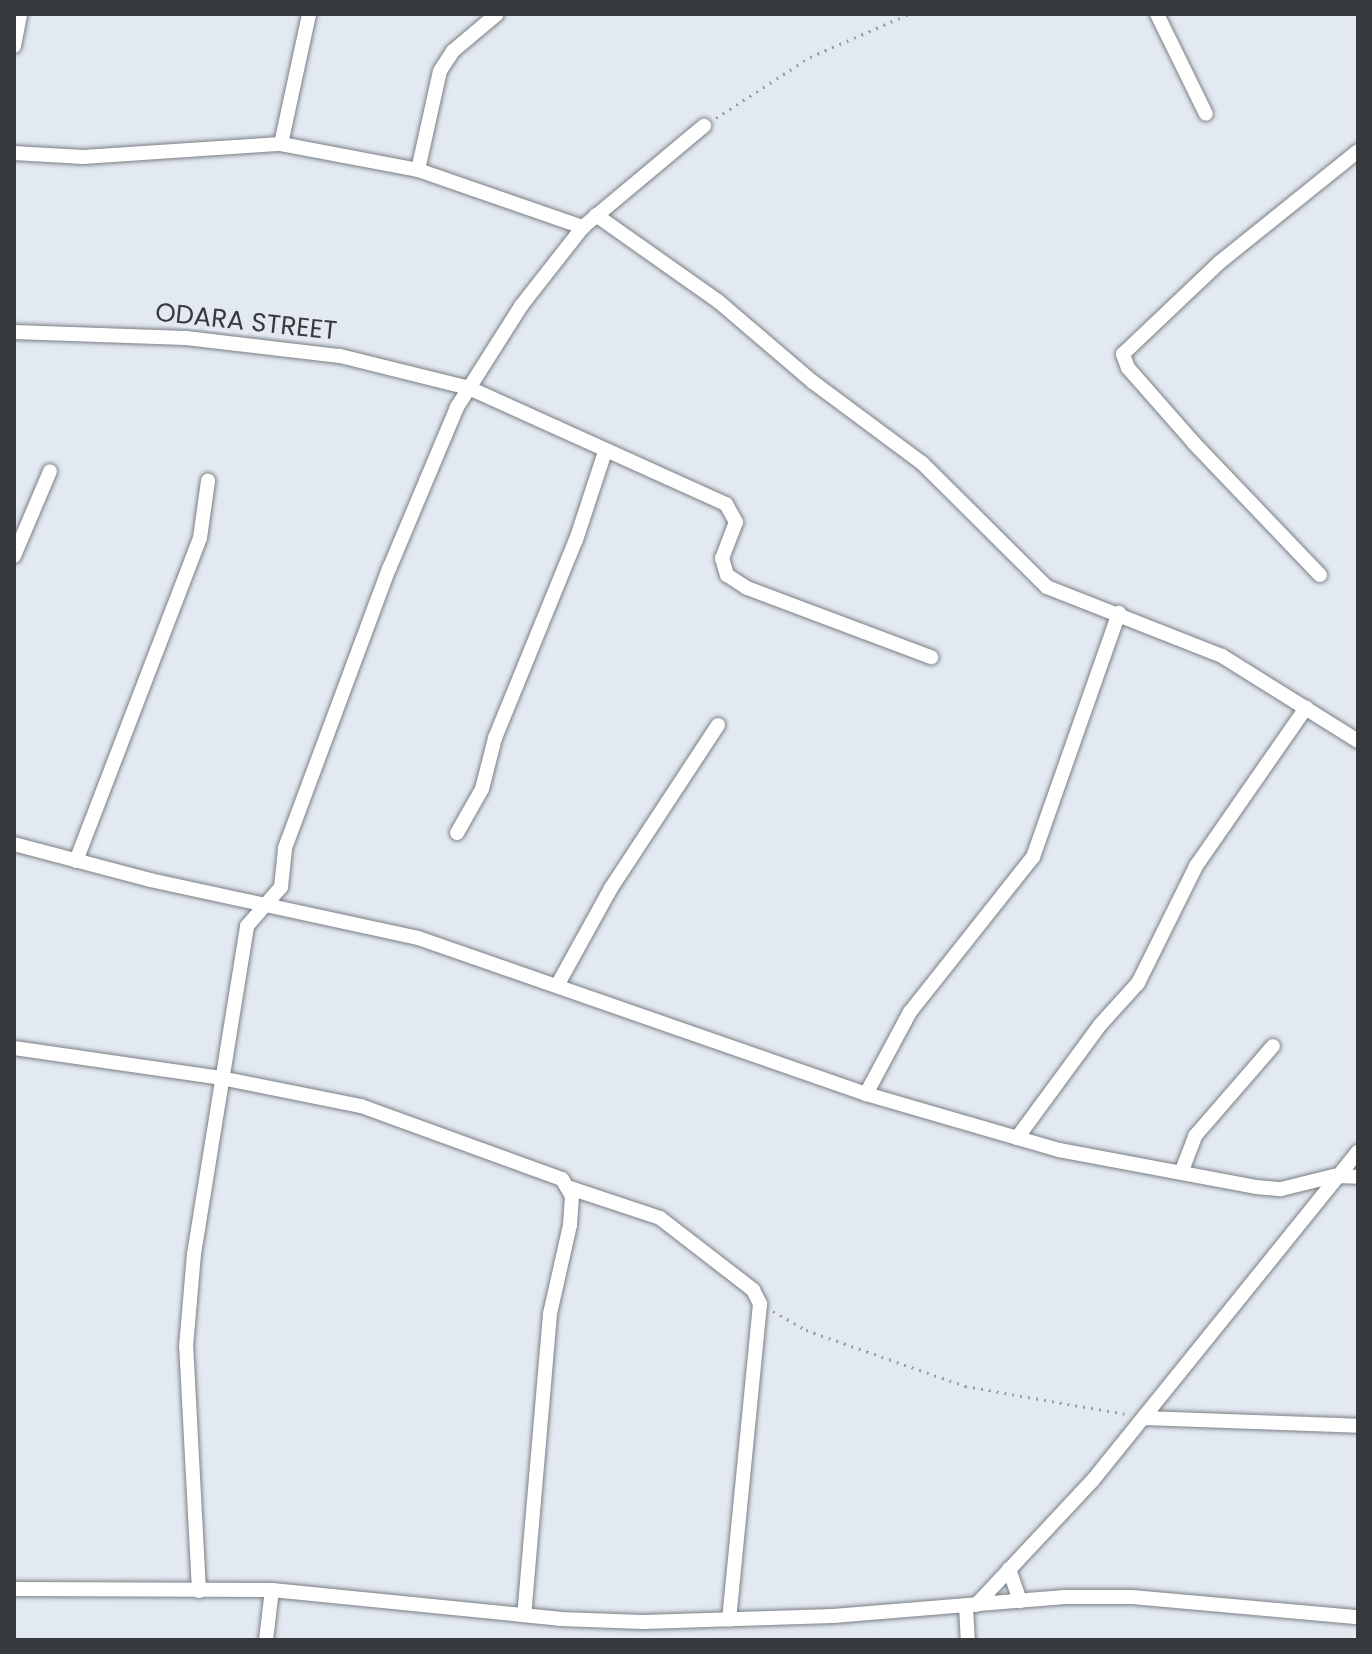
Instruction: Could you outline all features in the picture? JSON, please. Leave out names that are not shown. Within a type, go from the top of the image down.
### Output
[{"type":"street","points":[[14,46],[20,14]]},
{"type":"street","points":[[281,144],[309,14]]},
{"type":"street","points":[[418,170],[440,71],[453,51],[497,14]]},
{"type":"street","points":[[1157,14],[1206,114]]},
{"type":"street","points":[[199,1591],[186,1347],[194,1254],[247,926],[263,903],[281,887],[285,848],[389,569],[469,388],[521,306],[583,227],[704,126]]},
{"type":"street","points":[[14,153],[83,157],[281,144],[418,170],[583,227]]},
{"type":"street","points":[[1320,575],[1194,443],[1128,368],[1123,354],[1220,262],[1358,151]]},
{"type":"street","points":[[596,215],[718,301],[813,382],[922,463],[1047,587],[1222,656],[1358,741]]},
{"type":"street","name":"ODARA STREET","points":[[14,332],[186,338],[340,356],[469,388],[726,504],[736,522],[722,558],[727,575],[931,657]]},
{"type":"street","points":[[457,833],[482,789],[495,738],[576,540],[605,452]]},
{"type":"street","points":[[14,556],[50,471]]},
{"type":"street","points":[[76,861],[200,538],[208,481]]},
{"type":"street","points":[[866,1094],[910,1012],[1033,857],[1119,613]]},
{"type":"street","points":[[1017,1138],[1100,1025],[1138,983],[1196,866],[1306,708]]},
{"type":"street","points":[[558,984],[611,888],[718,725]]},
{"type":"street","points":[[14,844],[76,861],[418,938],[558,984],[866,1094],[1017,1138],[1181,1173],[1281,1189],[1334,1176],[1358,1177]]},
{"type":"street","points":[[1181,1173],[1195,1136],[1273,1046]]},
{"type":"street","points":[[14,1048],[221,1078],[361,1106],[562,1179],[572,1196],[570,1225],[550,1314],[524,1615]]},
{"type":"street","points":[[968,1640],[971,1605],[1009,1569],[1144,1418],[1334,1176],[1358,1151]]},
{"type":"street","points":[[567,1187],[660,1218],[753,1290],[760,1304],[729,1619]]},
{"type":"street","points":[[1144,1418],[1358,1426]]},
{"type":"street","points":[[1009,1569],[1020,1601]]},
{"type":"street","points":[[14,1589],[272,1590],[524,1615],[643,1622],[1132,1597],[1358,1617]]},
{"type":"street","points":[[266,1640],[272,1590]]},
{"type":"path","points":[[887,14],[892,20]]},
{"type":"path","points":[[704,126],[810,57],[909,14]]},
{"type":"path","points":[[760,1304],[806,1330],[965,1386],[1144,1418]]}]
